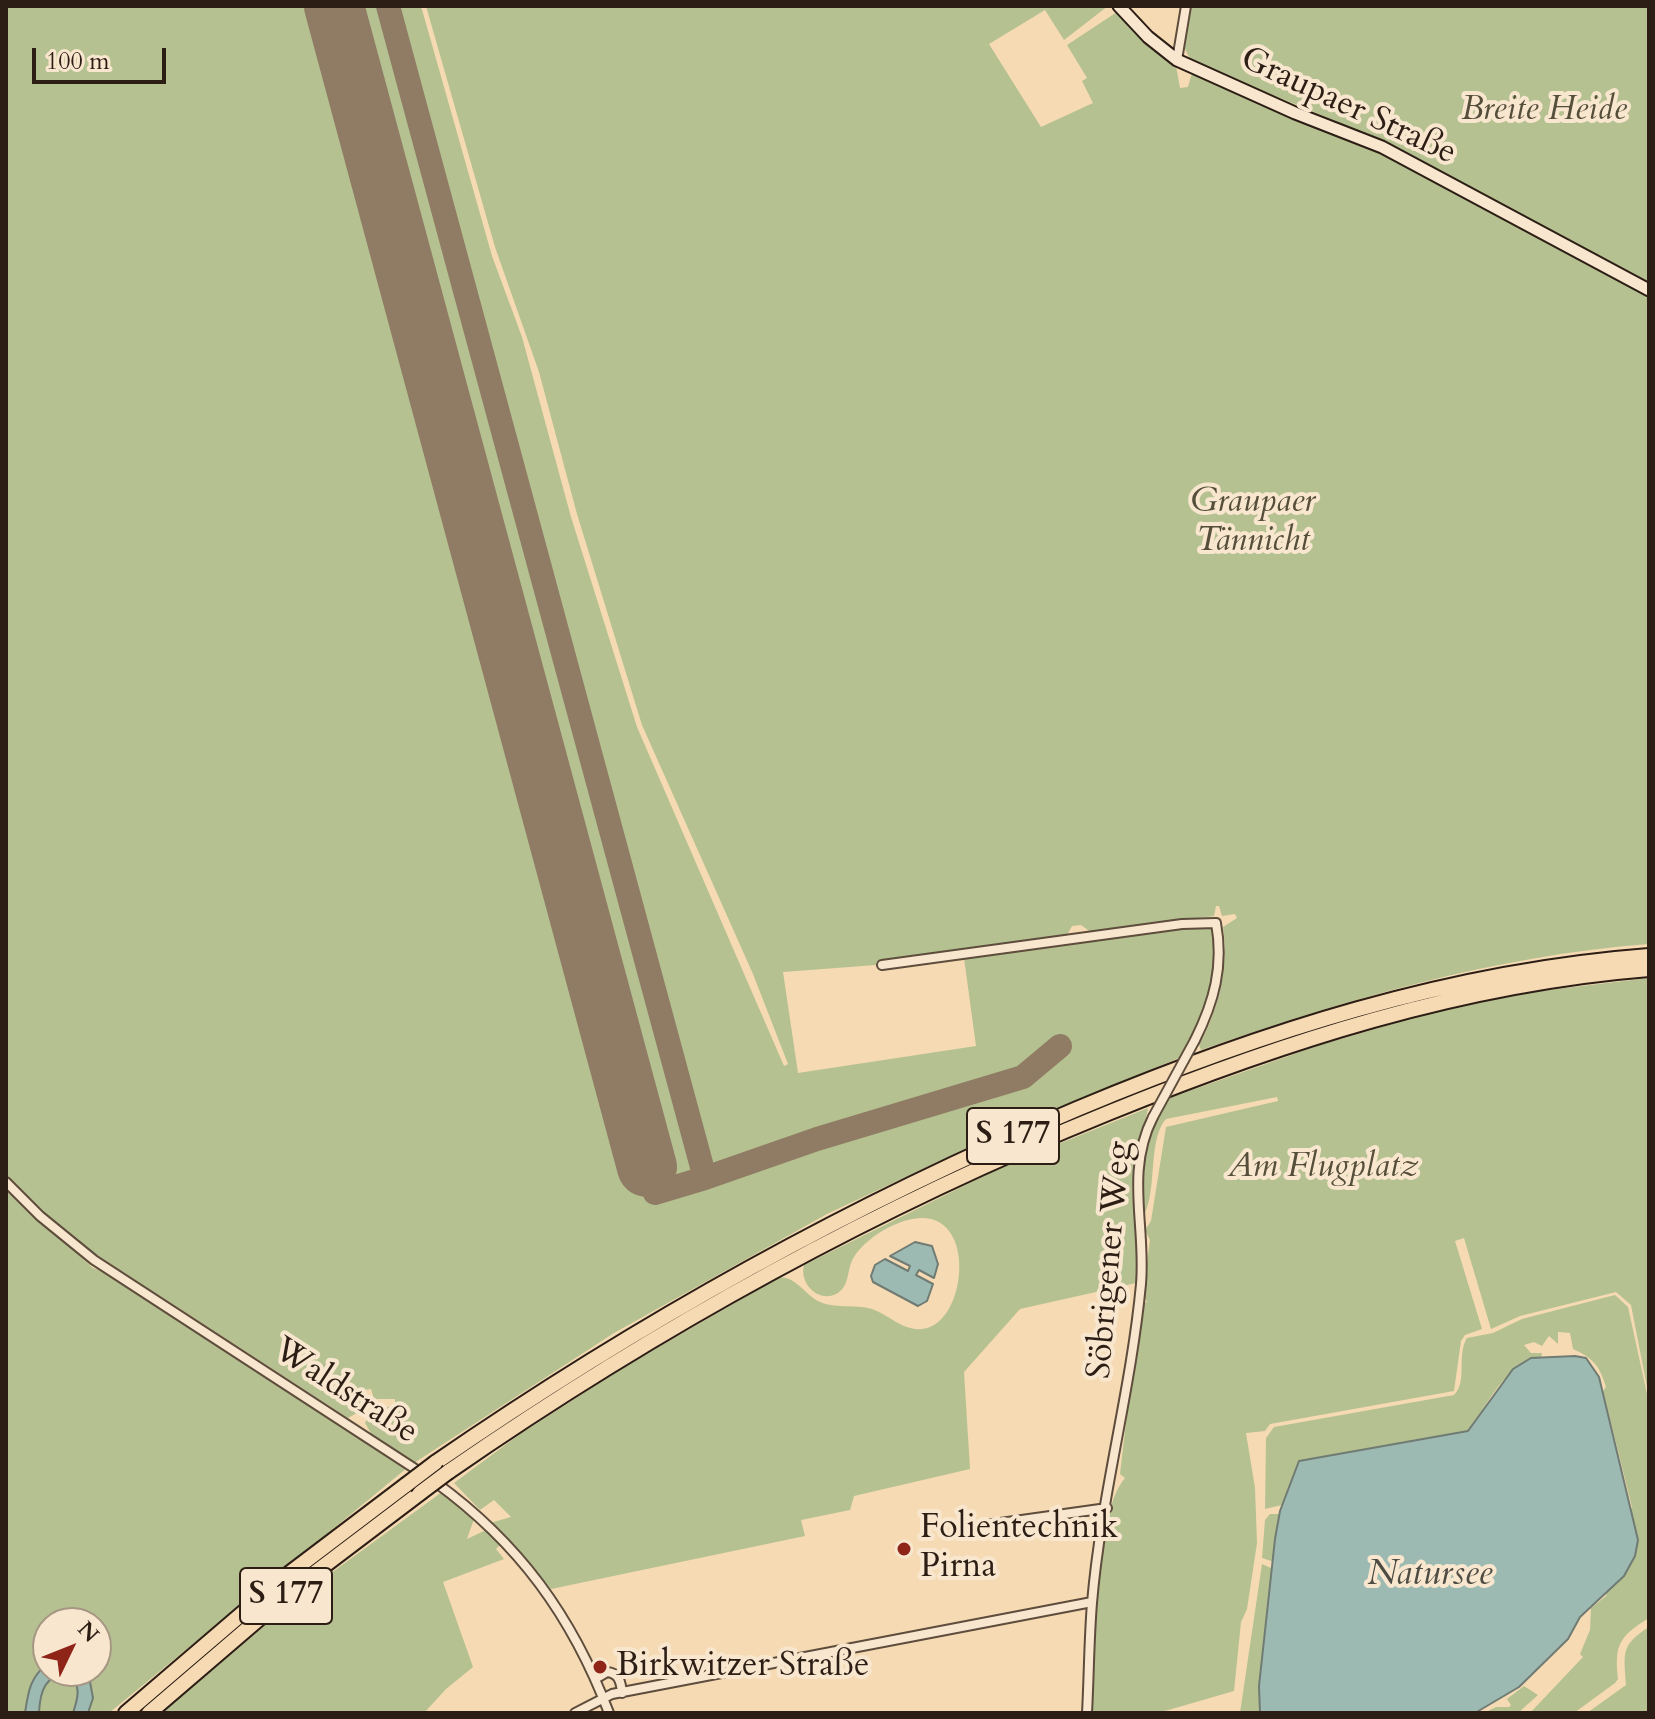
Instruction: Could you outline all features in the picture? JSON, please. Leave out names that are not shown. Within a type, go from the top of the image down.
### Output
[{"type":"highway","name":"S 177","points":[[126,1713],[151,1704],[413,1489],[617,1343],[736,1274],[860,1208],[1098,1101],[1246,1045],[1381,1001],[1524,969],[1649,956]]},
{"type":"highway","name":"S 177","points":[[442,1468],[625,1354],[732,1292],[861,1224],[1003,1156],[1183,1083],[1381,1017],[1521,984],[1580,974],[1649,969]]},
{"type":"street","name":"Graupaer Straße","points":[[1119,6],[1148,37],[1177,60],[1295,113],[1382,147],[1649,290]]},
{"type":"street","points":[[1177,60],[1186,6]]},
{"type":"street","name":"Söbrigener Weg","points":[[882,965],[1182,924],[1216,923],[1220,948],[1214,998],[1140,1148],[1136,1206],[1141,1282],[1092,1602],[1087,1713]]},
{"type":"street","name":"Waldstraße","points":[[6,1182],[40,1216],[94,1260],[461,1502],[548,1592],[602,1696]]},
{"type":"street","points":[[986,1525],[1107,1508]]},
{"type":"street","points":[[575,1713],[602,1696],[1092,1602]]},
{"type":"street","points":[[595,1679],[607,1672],[614,1674],[621,1682],[622,1693]]},
{"type":"street","points":[[602,1696],[609,1713]]},
{"type":"green space","name":"Graupaer Tännicht","points":[[6,6],[421,6],[492,256],[522,337],[571,517],[637,727],[784,1066],[788,1064],[753,974],[642,725],[577,514],[539,372],[495,247],[426,6],[1108,6],[1064,40],[1045,10],[989,44],[1041,127],[1093,103],[1082,81],[1087,78],[1067,45],[1117,12],[1144,42],[1176,66],[1180,88],[1188,87],[1192,73],[1293,120],[1377,152],[1649,297],[1649,944],[1534,958],[1422,982],[1201,1050],[1199,1045],[1212,1018],[1223,973],[1223,927],[1237,918],[1235,914],[1222,916],[1219,906],[1216,906],[1214,916],[1092,933],[1081,925],[1072,926],[1066,937],[876,962],[876,965],[783,972],[798,1073],[976,1046],[964,958],[1207,925],[1215,937],[1218,953],[1204,1011],[1179,1058],[997,1134],[827,1214],[614,1333],[414,1463],[372,1435],[365,1423],[371,1412],[395,1405],[395,1399],[374,1399],[371,1389],[364,1390],[364,1409],[348,1418],[94,1253],[39,1208],[6,1174]]},
{"type":"green space","name":"Breite Heide","points":[[1189,6],[1649,6],[1649,283],[1379,139],[1191,61],[1183,45]]},
{"type":"green space","name":"Am Flugplatz","points":[[1649,978],[1649,1397],[1631,1305],[1616,1292],[1520,1316],[1491,1329],[1464,1238],[1455,1241],[1482,1329],[1465,1335],[1461,1341],[1454,1391],[1270,1424],[1265,1431],[1246,1433],[1255,1488],[1257,1543],[1247,1609],[1241,1622],[1234,1691],[1158,1713],[1092,1713],[1094,1626],[1101,1555],[1114,1497],[1125,1478],[1120,1474],[1125,1432],[1142,1304],[1147,1302],[1143,1295],[1150,1240],[1145,1230],[1151,1221],[1166,1127],[1278,1101],[1277,1097],[1166,1119],[1156,1140],[1148,1206],[1143,1217],[1140,1216],[1144,1150],[1153,1124],[1169,1098],[1320,1045],[1448,1008],[1523,993]]},
{"type":"green space","points":[[1148,1108],[1132,1188],[1138,1255],[1136,1283],[1020,1309],[964,1372],[970,1469],[854,1496],[850,1510],[801,1520],[805,1536],[551,1589],[490,1523],[511,1517],[494,1500],[480,1510],[454,1483],[520,1434],[626,1366],[778,1278],[789,1279],[824,1303],[872,1309],[915,1329],[935,1324],[954,1298],[959,1262],[949,1231],[937,1221],[915,1218],[903,1221],[869,1240],[854,1257],[844,1287],[836,1294],[823,1296],[811,1290],[804,1278],[804,1265],[1006,1165]]},
{"type":"green space","points":[[6,1189],[93,1268],[106,1273],[407,1468],[109,1713],[88,1713],[93,1697],[91,1687],[112,1687],[112,1607],[32,1607],[32,1685],[25,1713],[6,1713]]},
{"type":"green space","points":[[1615,1295],[1628,1307],[1649,1403],[1649,1618],[1631,1630],[1621,1642],[1615,1683],[1574,1713],[1530,1713],[1583,1657],[1580,1654],[1590,1630],[1591,1608],[1606,1596],[1632,1507],[1603,1391],[1606,1387],[1604,1380],[1595,1364],[1573,1349],[1570,1333],[1558,1332],[1558,1344],[1549,1336],[1542,1346],[1534,1342],[1524,1345],[1531,1353],[1542,1353],[1541,1358],[1529,1360],[1508,1375],[1469,1431],[1300,1461],[1282,1505],[1265,1509],[1266,1438],[1274,1427],[1454,1395],[1460,1383],[1462,1353],[1467,1338],[1493,1333],[1522,1319]]},
{"type":"green space","points":[[442,1492],[474,1519],[467,1539],[486,1530],[500,1545],[496,1549],[504,1559],[443,1582],[473,1667],[446,1689],[424,1713],[163,1712],[301,1595]]},
{"type":"green space","points":[[1270,1514],[1280,1514],[1274,1562],[1262,1558],[1265,1520]]},
{"type":"green space","points":[[1262,1564],[1273,1569],[1259,1686],[1260,1713],[1240,1713]]},
{"type":"green space","points":[[1649,1627],[1649,1711],[1587,1713],[1626,1685],[1628,1645]]},
{"type":"green space","points":[[1524,1686],[1538,1695],[1518,1713],[1484,1713],[1496,1707],[1509,1707],[1511,1705],[1507,1699]]},
{"type":"green space","points":[[45,1687],[77,1687],[73,1713],[39,1713]]},
{"type":"water","points":[[915,1242],[932,1246],[938,1264],[934,1278],[919,1270],[916,1275],[933,1284],[927,1301],[918,1306],[873,1282],[871,1276],[875,1265],[885,1259],[908,1271],[910,1266],[890,1256]]},
{"type":"water","name":"Natursee","points":[[1531,1358],[1586,1358],[1599,1377],[1638,1540],[1635,1556],[1624,1576],[1580,1617],[1568,1639],[1519,1687],[1475,1713],[1260,1713],[1259,1686],[1275,1539],[1280,1511],[1299,1461],[1468,1431],[1513,1369]]},
{"type":"water","points":[[32,1685],[45,1687],[39,1713],[25,1713]]},
{"type":"water","points":[[77,1687],[91,1687],[93,1698],[88,1713],[73,1713]]},
{"type":"taxiway","points":[[388,6],[705,1178],[655,1193],[647,1167]]},
{"type":"taxiway","points":[[705,1178],[817,1139],[1023,1077],[1060,1046]]},
{"type":"runway","points":[[334,6],[647,1167]]},
{"type":"place","name":"Folientechnik Pirna","points":[[904,1549]]},
{"type":"place","name":"Birkwitzer Straße","points":[[600,1667]]}]
